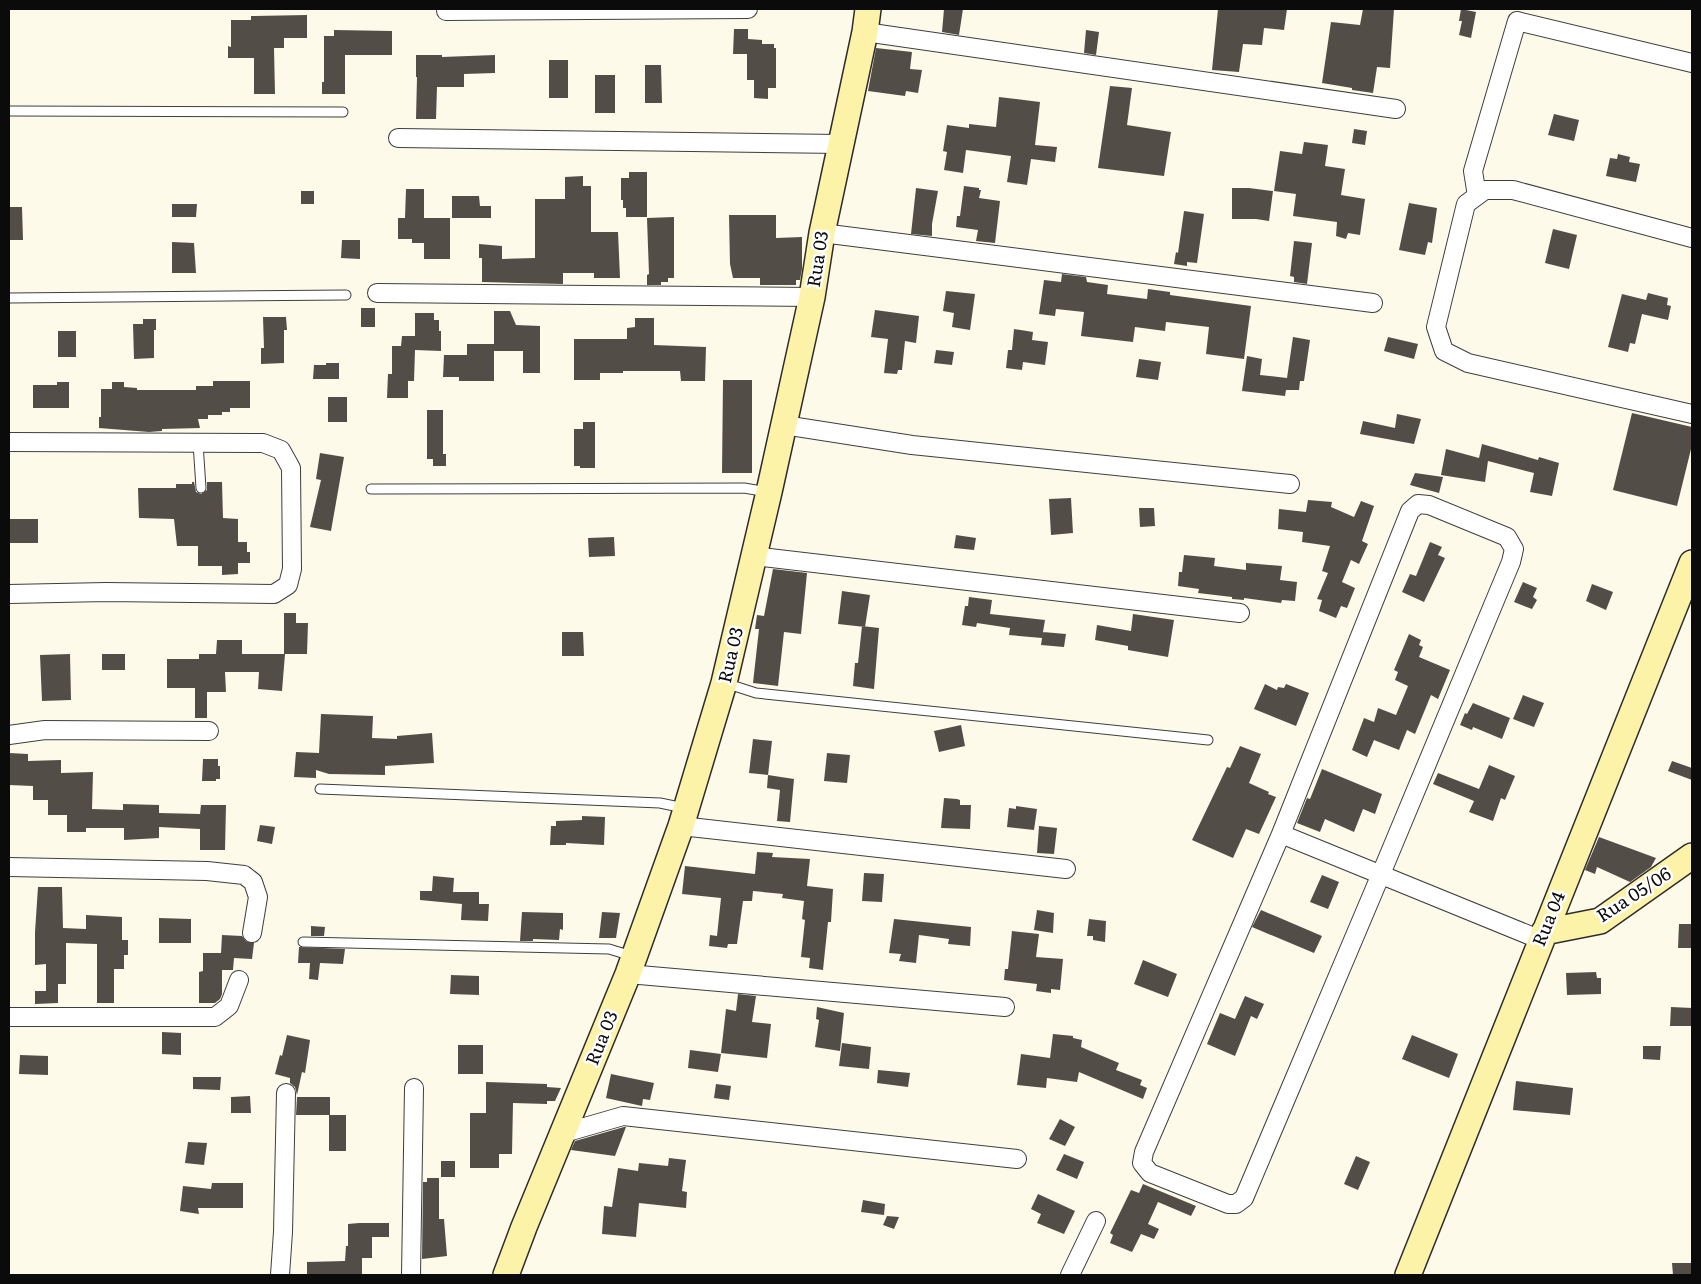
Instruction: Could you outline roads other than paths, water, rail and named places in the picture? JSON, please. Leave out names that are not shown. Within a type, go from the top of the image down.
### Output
[{"type":"street","points":[[446,11],[748,9]]},
{"type":"street","points":[[1477,196],[1473,171],[1518,15],[1692,63]]},
{"type":"street","points":[[866,21],[1396,109]]},
{"type":"street","name":"Rua 03","points":[[506,1275],[631,965],[683,818],[724,683],[753,556],[770,492],[812,296],[822,233],[866,21]]},
{"type":"street","points":[[398,138],[840,144]]},
{"type":"street","points":[[1692,238],[1513,190],[1485,190],[1466,204],[1436,327],[1444,351],[1468,363],[1692,414]]},
{"type":"street","points":[[822,233],[1373,303]]},
{"type":"street","points":[[377,293],[812,296]]},
{"type":"street","points":[[784,425],[912,445],[1290,484]]},
{"type":"street","points":[[9,442],[263,443],[281,450],[292,468],[292,569],[288,585],[274,594],[116,592],[9,594]]},
{"type":"street","points":[[1418,504],[1429,505],[1507,537],[1514,549],[1511,562],[1381,874],[1244,1198],[1236,1204],[1228,1204],[1150,1174],[1142,1163],[1144,1152],[1281,834],[1410,510],[1418,504]]},
{"type":"street","points":[[753,556],[1240,614]]},
{"type":"street","name":"Rua 04","points":[[1408,1275],[1692,563]]},
{"type":"street","points":[[9,735],[45,730],[209,731]]},
{"type":"street","points":[[683,818],[1066,869]]},
{"type":"street","points":[[1281,834],[1542,936]]},
{"type":"street","name":"Rua 05/06","points":[[1542,936],[1600,921],[1692,856]]},
{"type":"street","points":[[9,867],[207,871],[244,875],[253,882],[258,897],[252,933]]},
{"type":"street","points":[[631,965],[1005,1007]]},
{"type":"street","points":[[9,1017],[214,1017],[229,1006],[239,980]]},
{"type":"street","points":[[411,1275],[414,1088]]},
{"type":"street","points":[[280,1275],[283,1232],[286,1093]]},
{"type":"street","points":[[564,1133],[623,1116],[1017,1159]]},
{"type":"street","points":[[1070,1275],[1096,1221]]},
{"type":"lane","points":[[9,112],[343,112]]},
{"type":"lane","points":[[9,298],[346,295]]},
{"type":"lane","points":[[198,443],[201,488]]},
{"type":"lane","points":[[371,489],[744,488],[770,492]]},
{"type":"lane","points":[[724,683],[756,693],[1208,740]]},
{"type":"lane","points":[[320,790],[660,803],[683,818]]},
{"type":"lane","points":[[303,942],[609,950],[631,965]]}]
